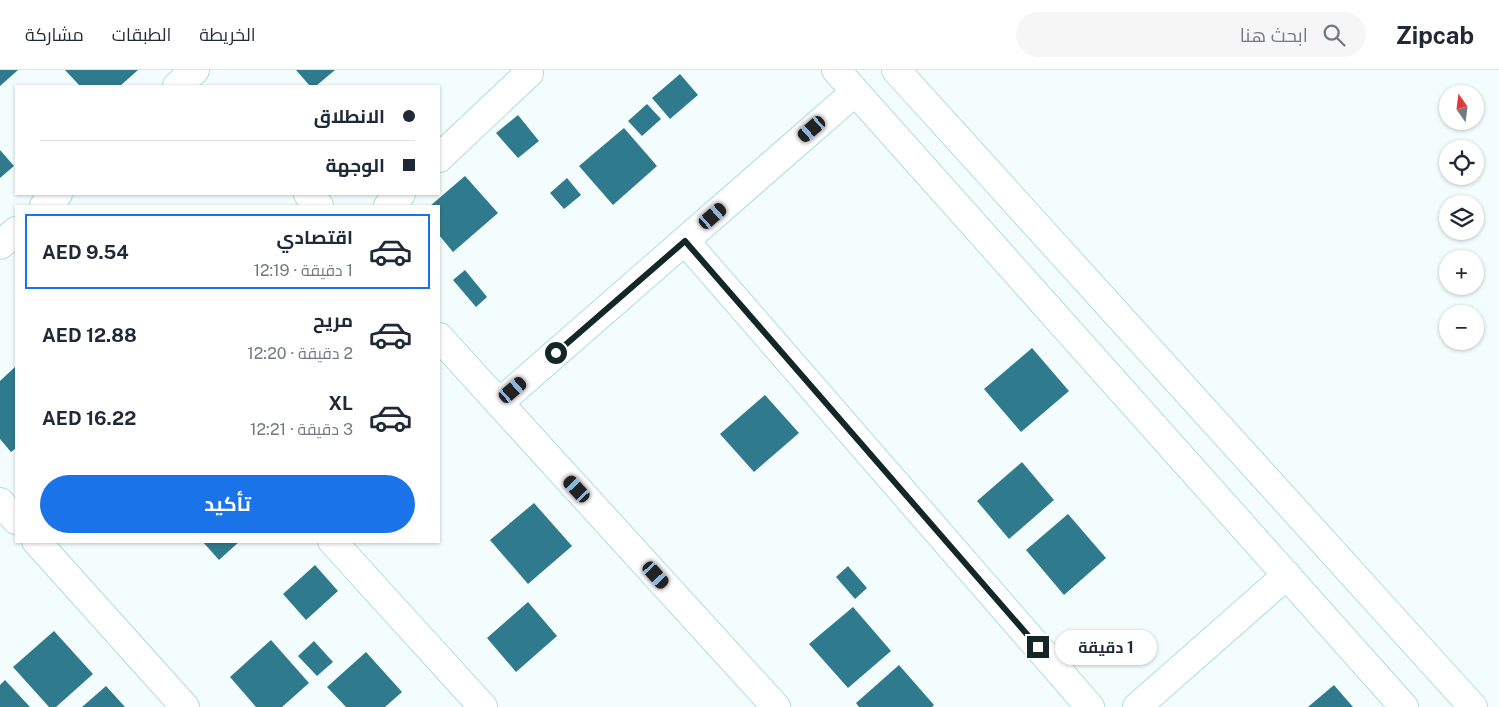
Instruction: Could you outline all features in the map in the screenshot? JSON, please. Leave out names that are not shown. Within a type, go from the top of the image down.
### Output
[{"type":"street","points":[[178,85],[195,70],[209,85]]},
{"type":"street","points":[[836,70],[1404,707]]},
{"type":"street","points":[[896,70],[1473,707]]},
{"type":"street","points":[[440,157],[530,71]]},
{"type":"street","points":[[499,403],[855,92]]},
{"type":"street","points":[[45,205],[57,195]]},
{"type":"street","points":[[309,195],[318,205]]},
{"type":"street","points":[[389,205],[400,195]]},
{"type":"street","points":[[0,245],[15,232]]},
{"type":"street","points":[[685,241],[1090,707]]},
{"type":"street","points":[[440,338],[773,706]]},
{"type":"street","points":[[0,502],[15,519]]},
{"type":"street","points":[[38,543],[185,707]]},
{"type":"street","points":[[334,543],[483,707]]},
{"type":"street","points":[[1137,707],[1287,575]]},
{"type":"building","points":[[0,70],[18,70],[0,86]]},
{"type":"building","points":[[65,70],[138,70],[121,85],[79,85]]},
{"type":"building","points":[[296,70],[335,70],[317,85],[309,85]]},
{"type":"building","points":[[680,74],[698,95],[670,119],[652,98]]},
{"type":"building","points":[[647,104],[661,119],[642,136],[628,121]]},
{"type":"building","points":[[518,115],[539,141],[518,158],[496,133]]},
{"type":"building","points":[[624,128],[657,166],[613,205],[579,166]]},
{"type":"building","points":[[0,150],[14,166],[0,178]]},
{"type":"building","points":[[465,176],[498,213],[453,252],[440,236],[440,205],[431,205]]},
{"type":"building","points":[[567,178],[581,195],[564,209],[550,193]]},
{"type":"building","points":[[465,270],[487,297],[476,307],[453,280]]},
{"type":"building","points":[[1032,348],[1069,391],[1021,432],[984,389]]},
{"type":"building","points":[[15,367],[15,449],[11,452],[0,439],[0,381]]},
{"type":"building","points":[[765,395],[799,433],[754,472],[720,434]]},
{"type":"building","points":[[1022,462],[1054,500],[1009,539],[977,501]]},
{"type":"building","points":[[534,503],[572,546],[528,584],[490,540]]},
{"type":"building","points":[[1068,514],[1106,558],[1064,595],[1026,550]]},
{"type":"building","points":[[204,543],[238,543],[219,560]]},
{"type":"building","points":[[315,565],[338,591],[306,620],[283,594]]},
{"type":"building","points":[[848,566],[867,588],[855,599],[836,577]]},
{"type":"building","points":[[528,602],[557,636],[516,672],[487,638]]},
{"type":"building","points":[[853,607],[891,651],[848,688],[809,644]]},
{"type":"building","points":[[54,631],[93,674],[56,707],[49,707],[13,667]]},
{"type":"building","points":[[271,640],[309,683],[282,707],[256,707],[230,677]]},
{"type":"building","points":[[314,641],[333,662],[317,676],[298,656]]},
{"type":"building","points":[[366,652],[402,692],[385,707],[346,707],[327,687]]},
{"type":"building","points":[[899,665],[934,705],[932,707],[859,707],[856,703]]},
{"type":"building","points":[[5,680],[30,707],[0,707],[0,685]]},
{"type":"building","points":[[1334,685],[1353,707],[1308,707]]},
{"type":"building","points":[[106,686],[125,707],[82,707]]},
{"type":"route","points":[[556,353],[685,241],[1038,647]]}]
